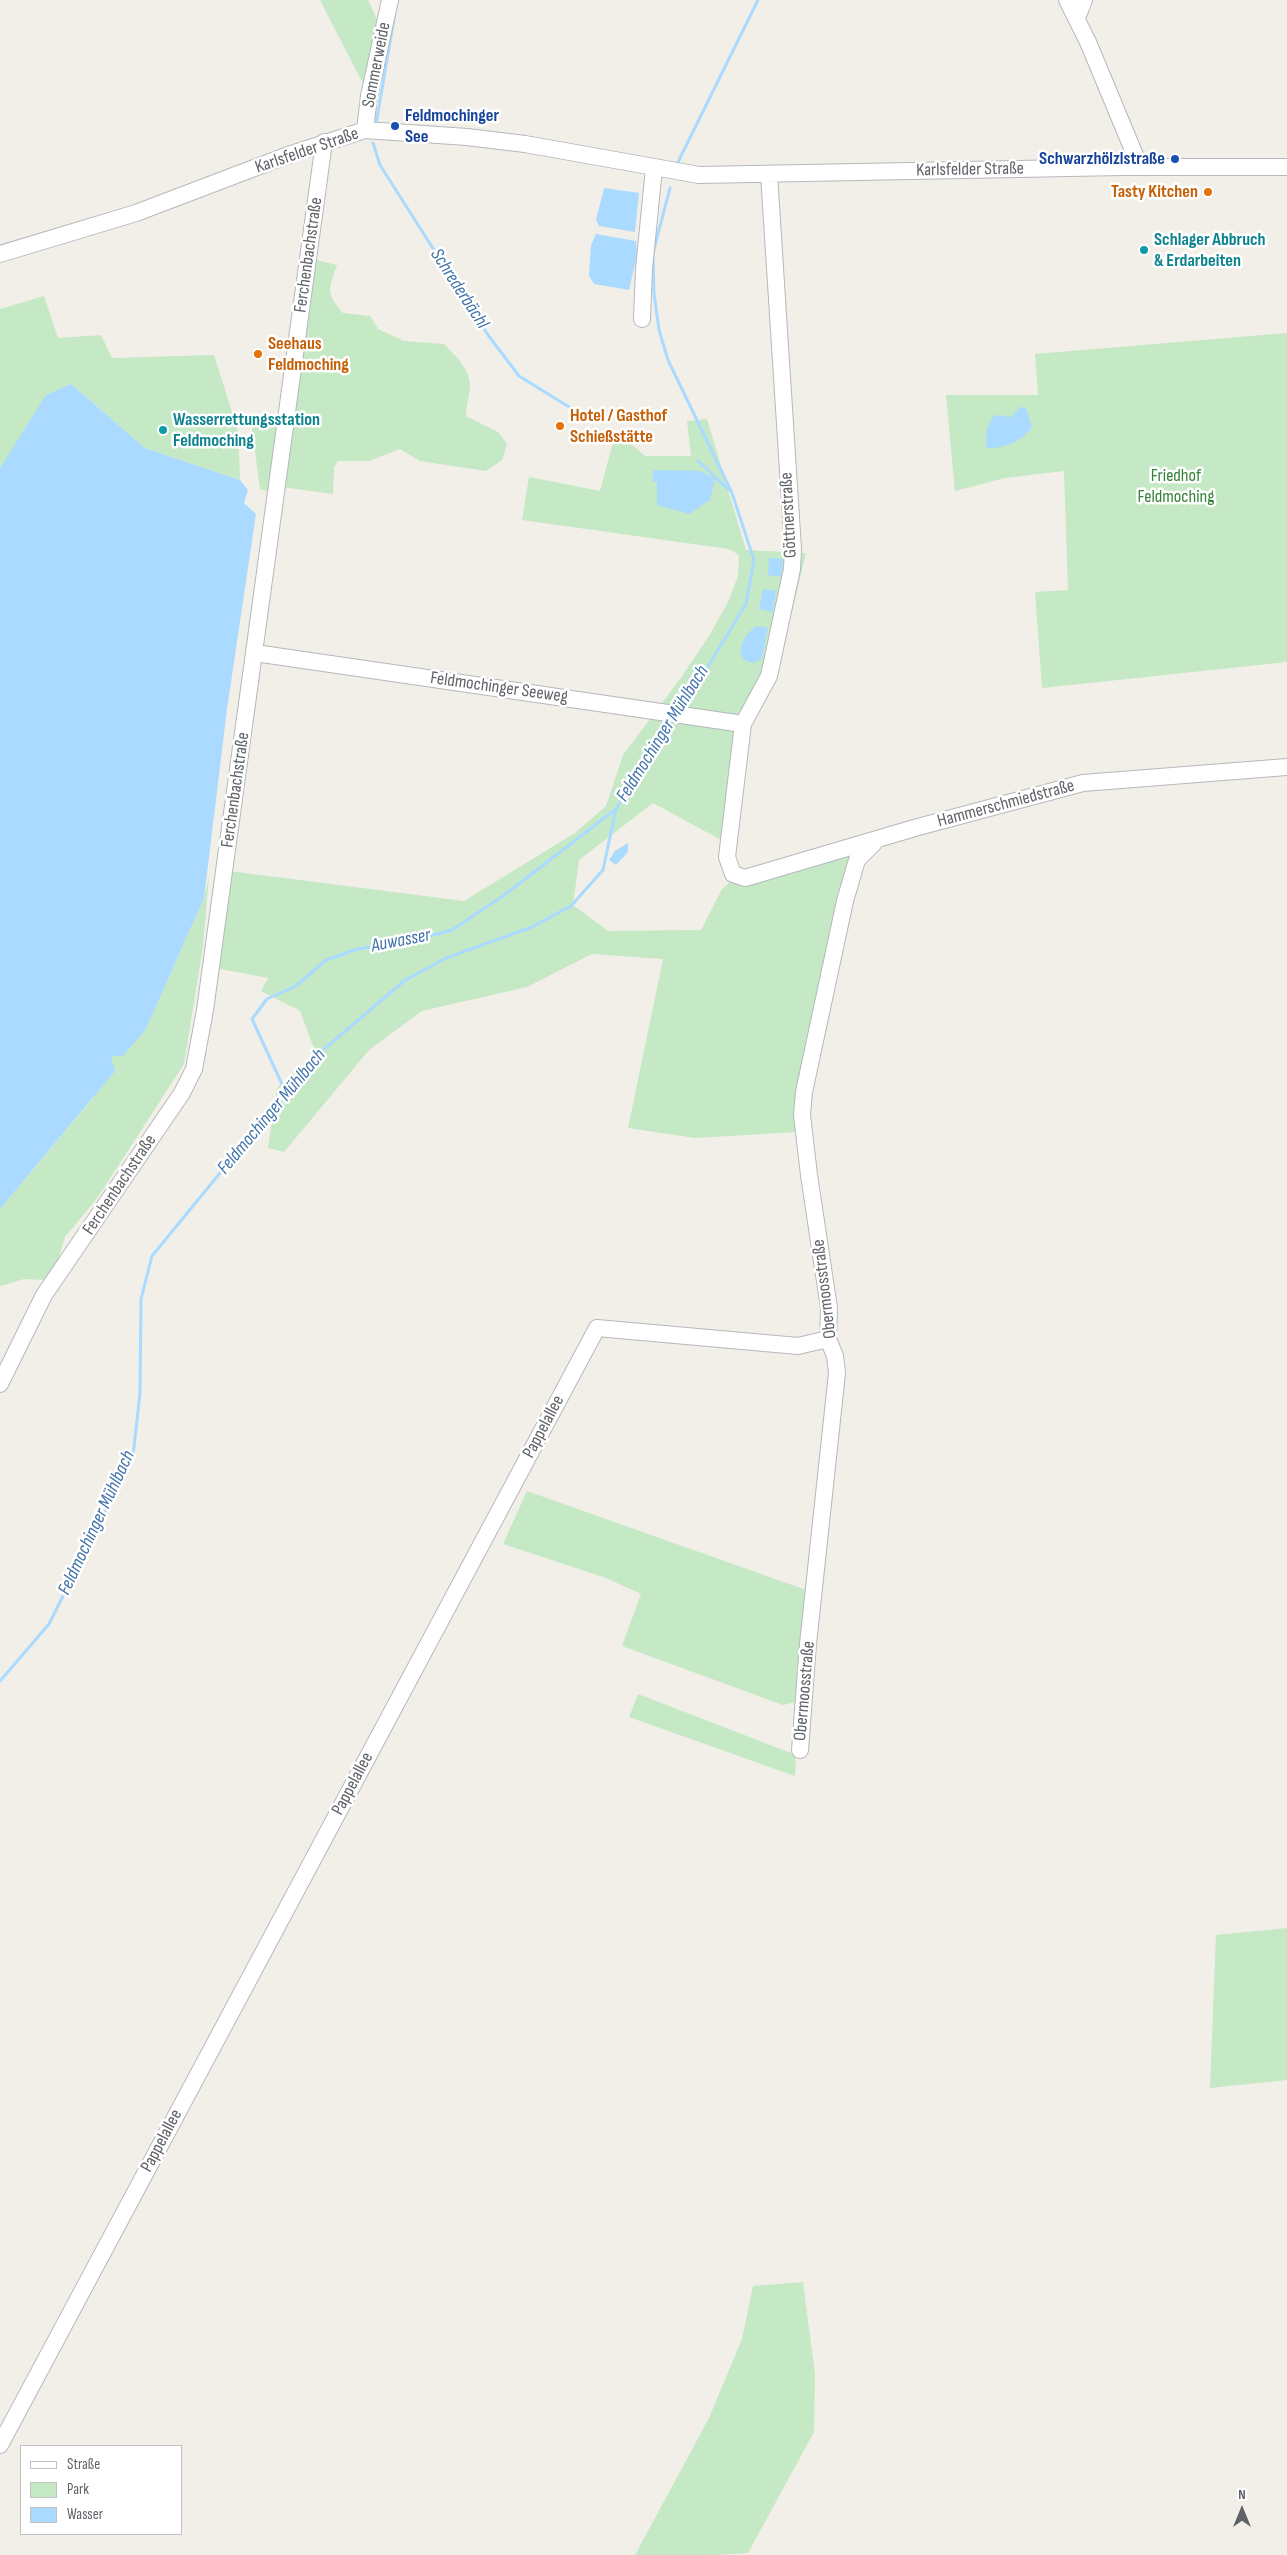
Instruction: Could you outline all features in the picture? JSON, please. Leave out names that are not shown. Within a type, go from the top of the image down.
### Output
[{"type":"street","name":"Sommerweide","points":[[365,130],[369,96],[390,0]]},
{"type":"street","points":[[1068,0],[1135,155],[1137,167]]},
{"type":"street","points":[[1077,18],[1084,0]]},
{"type":"street","name":"Karlsfelder Straße","points":[[0,254],[164,204],[324,142],[365,130],[467,137],[525,144],[699,175],[1137,167],[1287,167]]},
{"type":"street","name":"Ferchenbachstraße","points":[[0,1384],[44,1295],[182,1093],[194,1069],[205,1010],[255,654],[324,142]]},
{"type":"street","points":[[642,319],[644,269],[654,168]]},
{"type":"street","name":"Göttnerstraße","points":[[733,874],[727,857],[743,724],[769,676],[792,569],[793,550],[769,174]]},
{"type":"street","name":"Feldmochinger Seeweg","points":[[255,654],[743,724]]},
{"type":"street","name":"Hammerschmiedstraße","points":[[733,874],[745,878],[876,841],[918,827],[1083,783],[1287,767]]},
{"type":"street","name":"Obermoosstraße","points":[[800,1750],[808,1644],[836,1374],[835,1356],[828,1339],[829,1308],[802,1115],[804,1092],[845,901],[857,860],[876,841]]},
{"type":"street","name":"Pappelallee","points":[[0,2445],[597,1328],[798,1346],[828,1339]]},
{"type":"green space","points":[[320,0],[368,0],[381,28],[369,88],[361,80]]},
{"type":"green space","points":[[307,258],[337,265],[330,290],[333,300],[343,313],[370,316],[378,329],[404,341],[444,344],[462,364],[470,381],[466,416],[498,432],[507,444],[502,460],[486,471],[420,461],[400,449],[369,461],[338,461],[334,467],[333,494],[282,487],[268,491],[260,489],[251,421],[285,420]]},
{"type":"green space","points":[[44,296],[58,338],[101,335],[112,358],[214,355],[238,431],[240,480],[145,448],[71,384],[15,447],[0,468],[0,309]]},
{"type":"green space","name":"Friedhof Feldmoching","points":[[1287,333],[1287,662],[1042,688],[1035,592],[1068,590],[1064,471],[1005,478],[955,491],[946,395],[1038,395],[1035,354]]},
{"type":"green space","points":[[707,419],[746,550],[806,553],[792,612],[770,674],[741,723],[725,842],[653,803],[579,860],[573,905],[608,931],[701,930],[722,889],[736,877],[847,854],[852,861],[796,1098],[796,1132],[695,1138],[628,1128],[663,959],[592,954],[527,987],[422,1011],[369,1050],[284,1152],[268,1148],[277,1088],[316,1054],[300,1011],[261,991],[268,978],[215,968],[229,871],[464,901],[575,833],[606,806],[623,755],[680,679],[709,636],[728,602],[738,576],[739,555],[729,549],[522,520],[529,477],[600,491],[616,431],[645,456],[691,456],[687,421]]},
{"type":"green space","points":[[209,877],[203,946],[184,1064],[98,1197],[65,1237],[55,1270],[44,1280],[24,1279],[0,1286],[0,1209],[93,1098],[110,1055],[146,1029],[204,898]]},
{"type":"green space","points":[[527,1491],[809,1591],[796,1702],[783,1705],[622,1646],[641,1594],[606,1578],[503,1544]]},
{"type":"green space","points":[[638,1694],[796,1755],[795,1776],[629,1717]]},
{"type":"green space","points":[[1287,1928],[1287,2080],[1210,2088],[1216,1935]]},
{"type":"green space","points":[[803,2282],[815,2374],[814,2432],[748,2553],[635,2555],[709,2418],[742,2339],[753,2286]]},
{"type":"water","points":[[604,188],[639,193],[635,232],[599,226],[596,220]]},
{"type":"water","points":[[596,234],[636,241],[637,255],[629,290],[594,284],[589,276],[591,245]]},
{"type":"water","points":[[71,384],[145,448],[240,480],[248,490],[244,503],[256,514],[227,709],[204,898],[146,1029],[123,1056],[111,1056],[115,1071],[0,1209],[0,468],[46,395]]},
{"type":"water","points":[[1020,407],[1026,408],[1032,427],[1028,432],[1009,444],[991,449],[986,447],[987,429],[992,418],[995,415],[1011,417]]},
{"type":"water","points":[[654,470],[700,471],[715,479],[710,500],[689,514],[657,505],[657,482],[652,481]]},
{"type":"water","points":[[769,558],[783,559],[781,577],[768,575]]},
{"type":"water","points":[[763,589],[776,591],[773,612],[759,609]]},
{"type":"water","points":[[757,626],[768,628],[762,657],[754,662],[746,661],[741,656],[741,647],[747,635]]},
{"type":"water","points":[[628,843],[628,852],[616,865],[609,860],[615,851]]},
{"type":"waterway","name":"Feldmochinger Mühlbach","points":[[678,162],[758,0]]},
{"type":"waterway","name":"Schrederbächl","points":[[376,124],[395,13]]},
{"type":"waterway","name":"Schrederbächl","points":[[373,143],[380,165],[488,335],[519,376],[574,410]]},
{"type":"waterway","name":"Feldmochinger Mühlbach","points":[[670,188],[653,253],[654,293],[659,330],[668,360],[732,493],[754,560],[746,604],[707,668],[677,709]]},
{"type":"waterway","name":"Schrederbächl","points":[[698,461],[729,490]]},
{"type":"waterway","name":"Feldmochinger Mühlbach","points":[[0,1681],[49,1624],[133,1456],[140,1393],[141,1299],[152,1256],[316,1056],[404,981],[446,958],[532,927],[571,906],[603,870],[616,809],[672,719]]},
{"type":"waterway","name":"Auwasser","points":[[286,1093],[252,1019],[267,999],[296,986],[326,960],[358,949],[412,941],[452,930],[503,896],[616,809]]},
{"type":"place","name":"Feldmochinger See","points":[[395,126]]},
{"type":"place","name":"Schwarzhölzlstraße","points":[[1175,159]]},
{"type":"place","name":"Tasty Kitchen","points":[[1208,192]]},
{"type":"place","name":"Schlager Abbruch & Erdarbeiten","points":[[1144,250]]},
{"type":"place","name":"Seehaus Feldmoching","points":[[258,354]]},
{"type":"place","name":"Hotel / Gasthof Schießstätte","points":[[560,426]]},
{"type":"place","name":"Wasserrettungsstation Feldmoching","points":[[163,430]]}]
